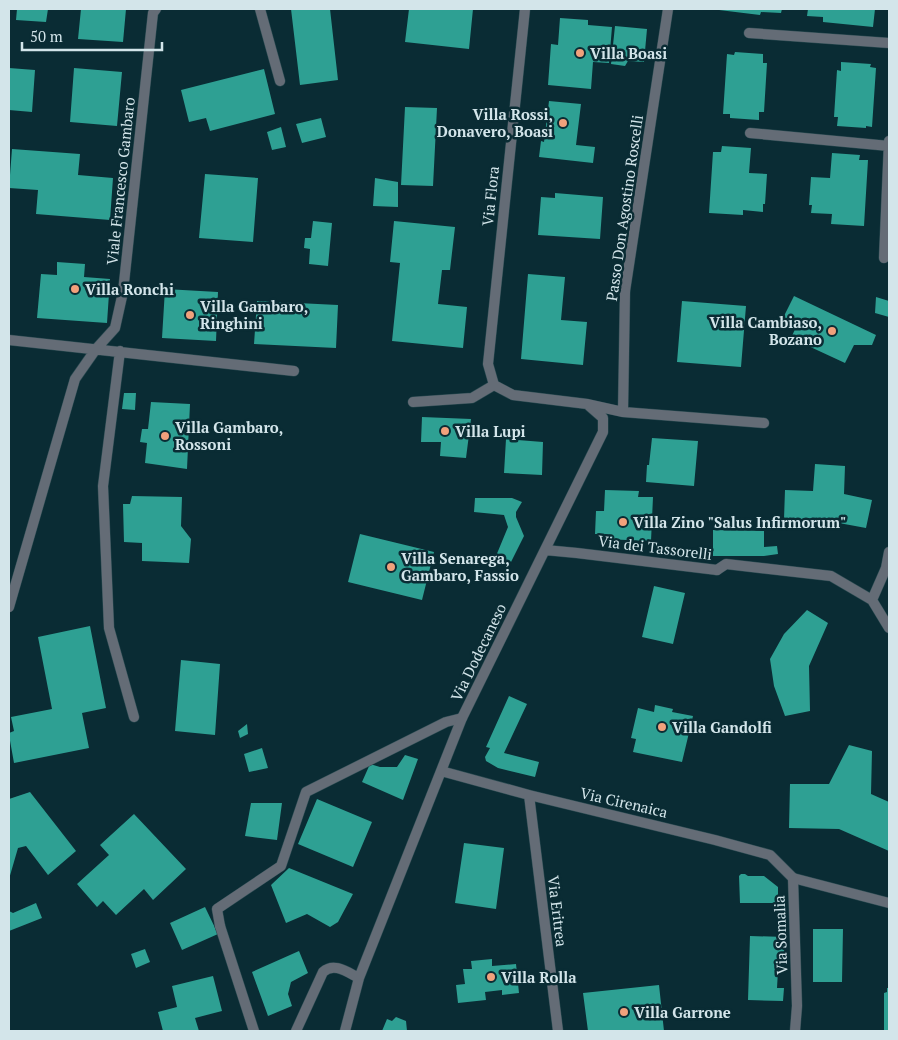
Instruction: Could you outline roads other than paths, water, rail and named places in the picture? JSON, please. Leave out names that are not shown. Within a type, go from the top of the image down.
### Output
[{"type":"street","name":"Viale Francesco Gambaro","points":[[9,607],[75,379],[96,349],[115,328],[123,292],[153,13],[156,9]]},
{"type":"street","points":[[260,9],[280,81]]},
{"type":"street","name":"Via Flora","points":[[494,385],[488,364],[525,9]]},
{"type":"street","name":"Passo Don Agostino Roscelli","points":[[623,412],[625,291],[668,9]]},
{"type":"street","points":[[750,32],[889,44]]},
{"type":"street","points":[[750,133],[889,146]]},
{"type":"street","points":[[884,258],[889,140]]},
{"type":"street","points":[[9,340],[294,370]]},
{"type":"street","points":[[120,351],[103,486],[110,628],[134,717]]},
{"type":"street","points":[[413,402],[472,398],[494,385],[513,395],[587,404],[623,412],[764,424]]},
{"type":"street","name":"Via Dodecaneso","points":[[345,1031],[359,978],[462,718],[603,432],[603,418],[587,404]]},
{"type":"street","name":"Via dei Tassorelli","points":[[545,550],[577,552],[717,570],[726,564],[831,576],[872,600],[889,628]]},
{"type":"street","points":[[872,600],[886,568],[889,552]]},
{"type":"street","points":[[254,1031],[220,926],[217,909],[281,866],[306,792],[446,722],[462,718]]},
{"type":"street","name":"Via Cirenaica","points":[[441,771],[770,855],[793,878]]},
{"type":"street","name":"Via Eritrea","points":[[529,795],[558,1031]]},
{"type":"street","name":"Via Somalia","points":[[795,1031],[797,1006],[793,878],[889,902]]},
{"type":"street","points":[[296,1031],[322,972],[328,968],[335,967],[359,978]]},
{"type":"place","name":"Villa Boasi","points":[[580,53]]},
{"type":"place","name":"Villa Rossi, Donavero, Boasi","points":[[563,123]]},
{"type":"place","name":"Villa Ronchi","points":[[75,289]]},
{"type":"place","name":"Villa Gambaro, Ringhini","points":[[190,315]]},
{"type":"place","name":"Villa Cambiaso, Bozano","points":[[832,331]]},
{"type":"place","name":"Villa Lupi","points":[[445,431]]},
{"type":"place","name":"Villa Gambaro, Rossoni","points":[[165,436]]},
{"type":"place","name":"Villa Zino \"Salus Infirmorum\"","points":[[623,522]]},
{"type":"place","name":"Villa Senarega, Gambaro, Fassio","points":[[391,567]]},
{"type":"place","name":"Villa Gandolfi","points":[[662,727]]},
{"type":"place","name":"Villa Rolla","points":[[491,977]]},
{"type":"place","name":"Villa Garrone","points":[[624,1012]]}]
